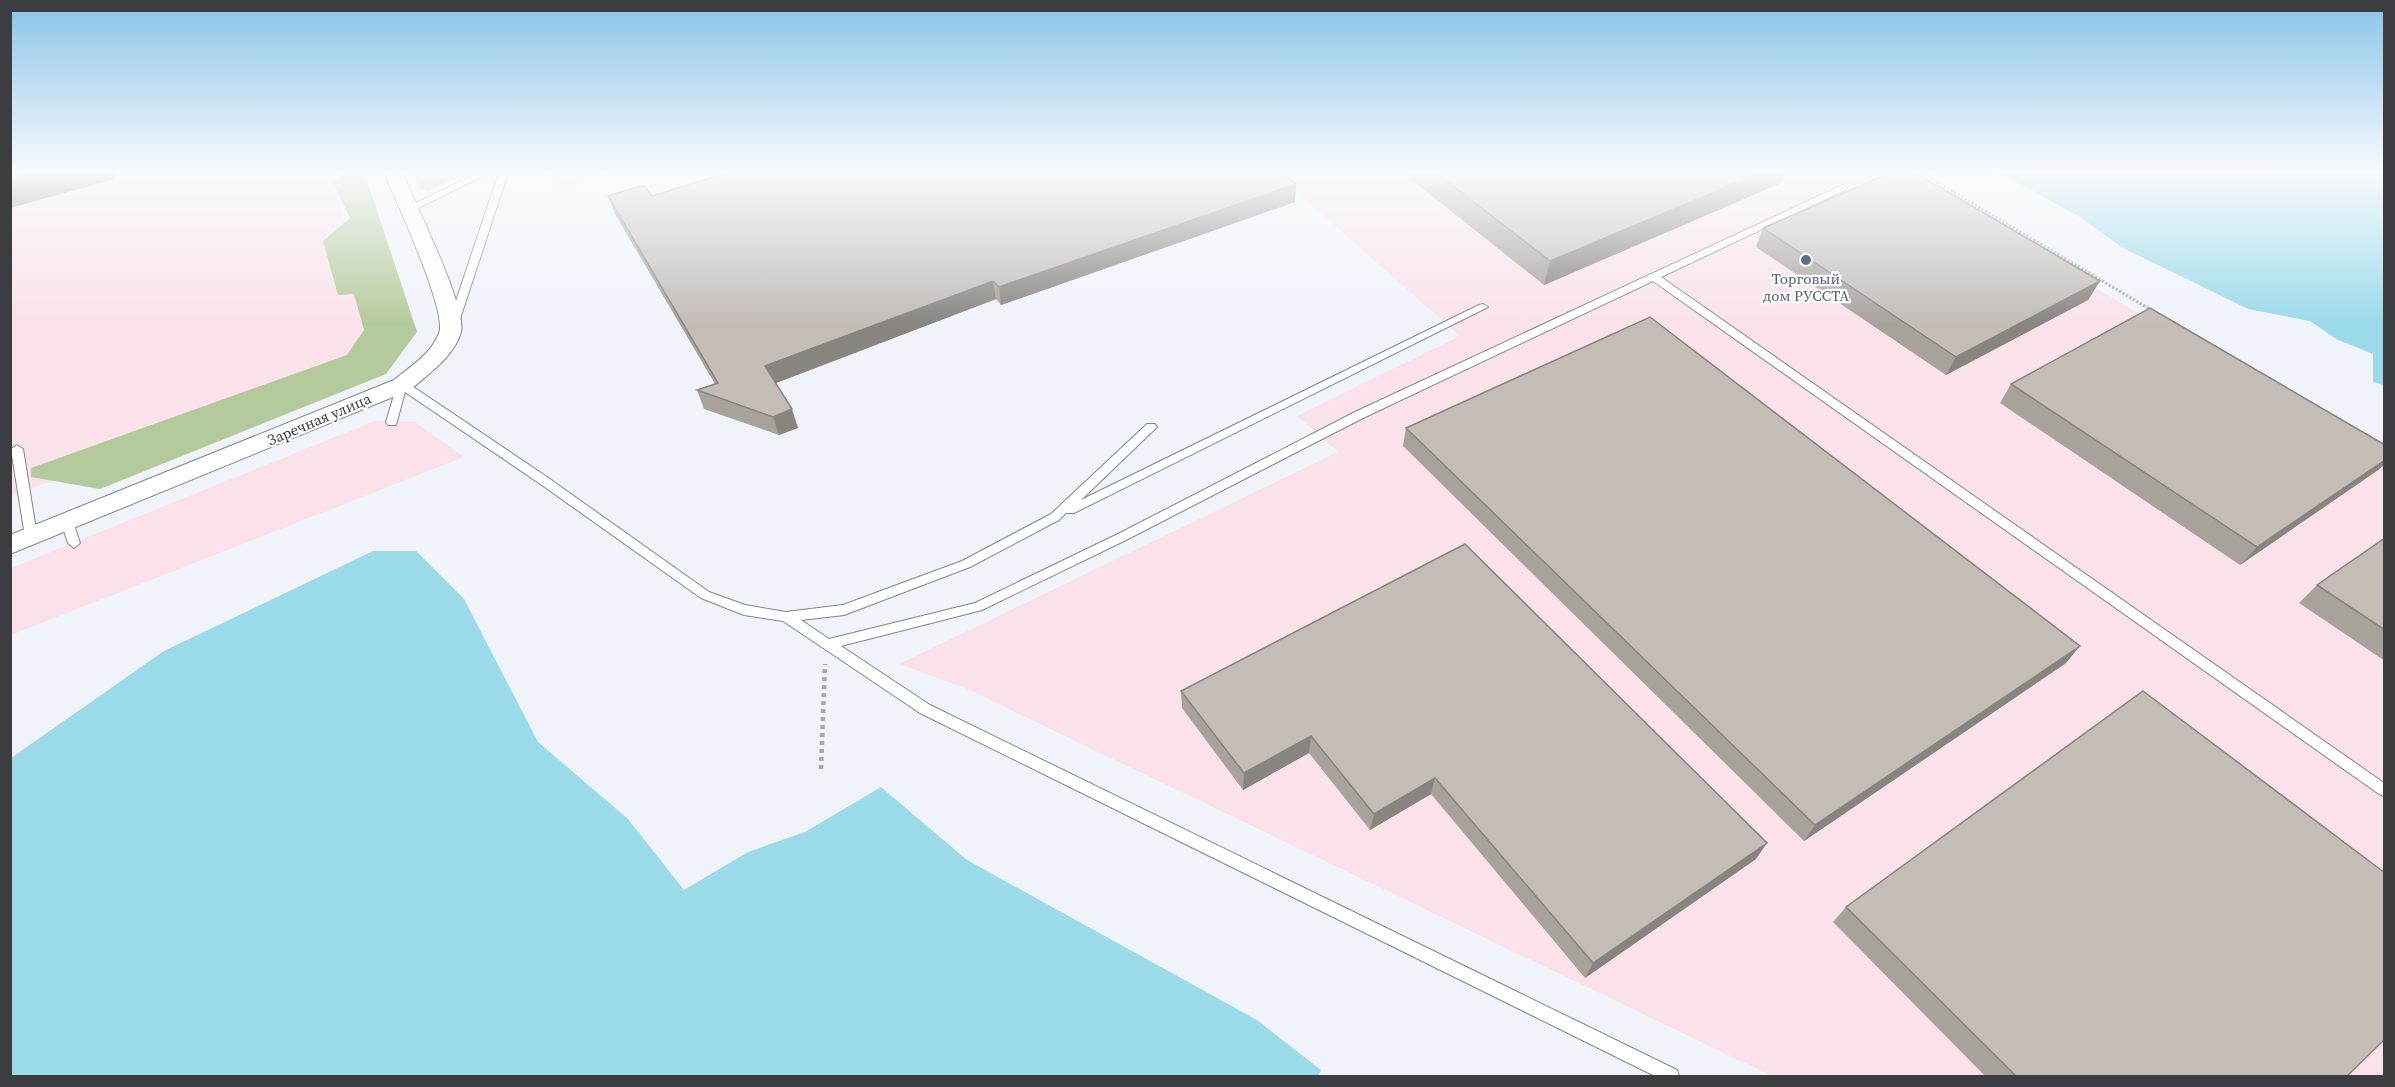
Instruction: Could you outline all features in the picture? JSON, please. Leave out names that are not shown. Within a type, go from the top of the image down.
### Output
[{"type":"street","points":[[415,223],[448,304],[451,331]]},
{"type":"street","name":"Заречная улица","points":[[10,545],[402,385],[438,354],[451,331]]},
{"type":"lane","points":[[451,331],[487,223]]},
{"type":"lane","points":[[826,645],[978,607],[1122,537],[1359,415],[1769,223]]},
{"type":"lane","points":[[1655,277],[2385,790]]},
{"type":"lane","points":[[392,422],[402,385],[543,480],[705,595],[744,610],[786,617],[844,610],[966,564],[1055,517],[1483,307]]},
{"type":"lane","points":[[1055,517],[1151,428]]},
{"type":"lane","points":[[17,449],[31,536]]},
{"type":"lane","points":[[67,522],[74,543]]},
{"type":"lane","points":[[786,617],[925,709],[1671,1077]]},
{"type":"path","points":[[2005,223],[2159,315]]},
{"type":"path","points":[[821,768],[826,645]]},
{"type":"shaded area","points":[[11,223],[345,223],[381,331],[357,368],[11,496]]},
{"type":"shaded area","points":[[1332,223],[1988,223],[2384,463],[2384,1076],[1772,1076],[963,687],[899,664],[1338,452],[1297,416],[1460,336]]},
{"type":"shaded area","points":[[375,421],[415,422],[464,457],[11,635],[11,568]]},
{"type":"green space","points":[[344,223],[381,223],[417,332],[386,374],[100,489],[31,477],[31,468],[347,355],[364,330],[354,294],[338,295],[323,241]]},
{"type":"water","points":[[2088,223],[2384,223],[2384,385],[2373,382],[2373,354],[2336,339],[2310,321],[2248,309],[2123,248]]},
{"type":"water","points":[[373,551],[416,551],[464,599],[538,742],[628,819],[684,890],[748,852],[805,832],[881,787],[967,860],[1257,1020],[1321,1070],[1318,1076],[11,1076],[11,758],[164,651]]},
{"type":"building","points":[[624,223],[1184,223],[999,287],[993,281],[765,366],[792,409],[773,417],[697,390],[718,383]]},
{"type":"building","points":[[1501,223],[1641,223],[1550,261]]},
{"type":"building","points":[[1775,223],[2001,223],[2100,281],[1956,357],[1763,228]]},
{"type":"building","points":[[2150,308],[2385,445],[2385,460],[2257,547],[2011,384]]},
{"type":"building","points":[[1650,317],[2080,646],[1815,825],[1406,428]]},
{"type":"building","points":[[2385,538],[2385,630],[2317,585]]},
{"type":"building","points":[[1465,544],[1767,843],[1593,963],[1435,778],[1374,814],[1311,736],[1244,773],[1181,691]]},
{"type":"building","points":[[2143,691],[2385,873],[2385,1039],[2346,1077],[2017,1077],[1846,907]]},
{"type":"place","name":"Торговый дом РУССТА","points":[[1806,260]]}]
